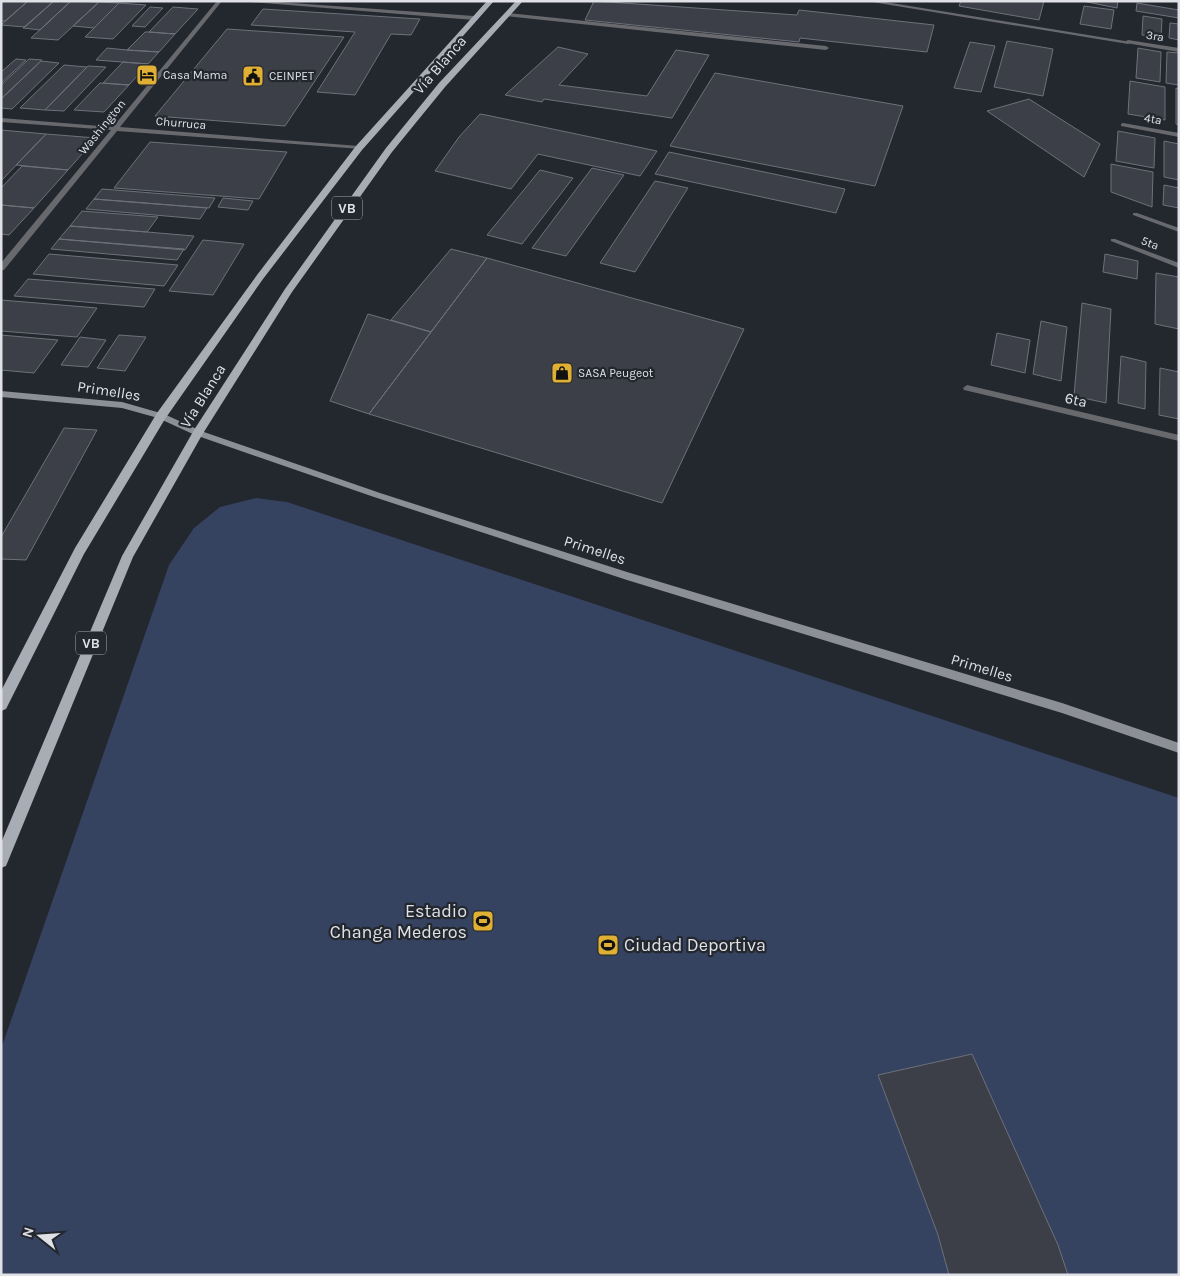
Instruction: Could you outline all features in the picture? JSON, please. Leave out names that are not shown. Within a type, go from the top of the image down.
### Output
[{"type":"main road","name":"Vía Blanca","points":[[1,705],[79,551],[161,416],[260,277],[359,148],[491,1]]},
{"type":"main road","name":"Vía Blanca","points":[[1,861],[128,556],[198,433],[288,291],[389,150],[442,85],[520,1]]},
{"type":"main road","name":"Primelles","points":[[1,394],[122,405],[161,416],[198,433],[377,495],[628,576],[1062,708],[1179,748]]},
{"type":"street","name":"Washington","points":[[1,268],[220,1]]},
{"type":"street","points":[[240,1],[474,18]]},
{"type":"street","name":"3ra","points":[[868,1],[1179,50]]},
{"type":"street","points":[[507,14],[826,48]]},
{"type":"street","name":"Churruca","points":[[1,120],[359,148]]},
{"type":"street","name":"4ta","points":[[1123,125],[1179,136]]},
{"type":"street","name":"5ta","points":[[1135,214],[1179,230]]},
{"type":"street","name":"5ta","points":[[1113,240],[1179,266]]},
{"type":"street","name":"6ta","points":[[967,388],[1179,438]]},
{"type":"shaded area","name":"Ciudad Deportiva","points":[[256,498],[287,502],[1179,798],[1179,1275],[1,1275],[1,1049],[169,565],[194,528],[220,507]]},
{"type":"building","points":[[1,1],[28,1],[5,21],[1,21]]},
{"type":"building","points":[[28,1],[54,1],[25,27],[1,25]]},
{"type":"building","points":[[54,1],[71,1],[40,30],[23,28]]},
{"type":"building","points":[[71,1],[99,2],[58,40],[31,38]]},
{"type":"building","points":[[594,1],[797,15],[799,10],[934,25],[927,52],[800,38],[799,42],[585,20]]},
{"type":"building","points":[[961,1],[1044,1],[1039,20],[959,6]]},
{"type":"building","points":[[1082,1],[1118,1],[1117,8]]},
{"type":"building","points":[[99,2],[119,3],[94,28],[73,26]]},
{"type":"building","points":[[119,3],[146,5],[113,39],[85,37]]},
{"type":"building","points":[[1137,3],[1179,10],[1179,18],[1136,11]]},
{"type":"building","points":[[1084,6],[1114,10],[1111,29],[1080,24]]},
{"type":"building","points":[[150,7],[163,8],[145,27],[132,26]]},
{"type":"building","points":[[173,7],[198,9],[175,34],[149,32]]},
{"type":"building","points":[[263,9],[420,19],[411,35],[391,34],[355,95],[317,92],[355,32],[251,25]]},
{"type":"building","points":[[1143,16],[1162,19],[1161,38],[1142,35]]},
{"type":"building","points":[[1170,23],[1179,24],[1179,40],[1169,38]]},
{"type":"building","name":"CEINPET","points":[[227,29],[344,37],[285,126],[155,116]]},
{"type":"building","points":[[145,32],[175,34],[159,52],[127,50]]},
{"type":"building","points":[[1007,41],[1053,49],[1043,96],[994,87]]},
{"type":"building","points":[[970,42],[995,46],[981,92],[954,88]]},
{"type":"building","points":[[558,47],[588,54],[559,85],[647,96],[676,50],[709,55],[672,118],[544,99],[542,102],[505,95]]},
{"type":"building","points":[[107,48],[159,52],[148,64],[96,60]]},
{"type":"building","points":[[1138,48],[1161,52],[1160,82],[1136,78]]},
{"type":"building","points":[[1167,52],[1179,53],[1179,85],[1166,83]]},
{"type":"building","points":[[16,59],[26,60],[1,83],[1,72]]},
{"type":"building","points":[[29,59],[42,60],[1,99],[1,85]]},
{"type":"building","points":[[41,61],[59,63],[12,109],[1,108],[1,99]]},
{"type":"building","points":[[123,62],[148,64],[129,85],[103,83]]},
{"type":"building","points":[[64,65],[87,67],[45,110],[20,108]]},
{"type":"building","points":[[88,66],[106,67],[64,111],[45,110]]},
{"type":"building","points":[[715,73],[903,106],[875,186],[670,146]]},
{"type":"building","points":[[1130,81],[1165,87],[1165,120],[1128,114]]},
{"type":"building","points":[[100,83],[129,85],[104,112],[74,110]]},
{"type":"building","points":[[1176,88],[1179,89],[1179,125],[1176,124]]},
{"type":"building","points":[[1029,99],[1100,144],[1084,177],[987,111]]},
{"type":"building","points":[[480,114],[657,151],[640,176],[538,154],[511,189],[435,171],[459,137]]},
{"type":"building","points":[[1,130],[46,134],[1,181]]},
{"type":"building","points":[[1118,131],[1155,138],[1154,168],[1116,161]]},
{"type":"building","points":[[46,134],[96,138],[68,170],[16,165]]},
{"type":"building","points":[[1164,141],[1179,144],[1179,180],[1164,177]]},
{"type":"building","points":[[150,142],[287,152],[259,199],[114,188]]},
{"type":"building","points":[[669,152],[845,189],[836,213],[655,174]]},
{"type":"building","points":[[1111,164],[1153,172],[1152,207],[1111,192]]},
{"type":"building","points":[[22,166],[68,170],[34,208],[1,205],[1,188]]},
{"type":"building","points":[[592,168],[624,175],[566,256],[532,248]]},
{"type":"building","points":[[540,170],[573,178],[522,244],[487,235]]},
{"type":"building","points":[[655,181],[688,188],[635,272],[600,263]]},
{"type":"building","points":[[1164,185],[1179,188],[1179,208],[1163,205]]},
{"type":"building","points":[[102,189],[215,198],[209,208],[94,199]]},
{"type":"building","points":[[223,198],[253,201],[248,210],[218,207]]},
{"type":"building","points":[[94,199],[207,208],[200,219],[86,209]]},
{"type":"building","points":[[1,205],[34,208],[9,235],[1,234]]},
{"type":"building","points":[[82,211],[158,217],[147,232],[70,226]]},
{"type":"building","points":[[70,226],[194,236],[185,250],[59,239]]},
{"type":"building","points":[[59,239],[184,249],[177,260],[51,249]]},
{"type":"building","points":[[203,240],[244,244],[213,295],[169,291]]},
{"type":"building","points":[[451,249],[487,258],[431,332],[391,320]]},
{"type":"building","points":[[49,254],[178,265],[164,286],[33,274]]},
{"type":"building","points":[[1105,254],[1138,261],[1137,279],[1103,272]]},
{"type":"building","name":"SASA Peugeot","points":[[487,258],[744,329],[662,503],[369,414]]},
{"type":"building","points":[[1156,273],[1179,277],[1179,329],[1155,324]]},
{"type":"building","points":[[28,279],[155,289],[144,307],[14,296]]},
{"type":"building","points":[[1,300],[97,308],[77,337],[1,331]]},
{"type":"building","points":[[1082,303],[1111,309],[1106,403],[1074,396]]},
{"type":"building","points":[[368,314],[431,332],[369,414],[330,401]]},
{"type":"building","points":[[1041,321],[1067,327],[1061,381],[1033,374]]},
{"type":"building","points":[[997,333],[1030,340],[1025,373],[991,365]]},
{"type":"building","points":[[1,335],[58,340],[34,373],[1,370]]},
{"type":"building","points":[[119,335],[146,337],[125,371],[97,368]]},
{"type":"building","points":[[80,337],[106,340],[88,367],[61,365]]},
{"type":"building","points":[[1121,356],[1146,362],[1145,409],[1118,403]]},
{"type":"building","points":[[1160,368],[1179,372],[1179,419],[1159,415]]},
{"type":"building","points":[[64,428],[97,430],[26,560],[1,559],[1,537]]},
{"type":"building","points":[[972,1054],[1058,1245],[1068,1275],[949,1275],[938,1235],[878,1075]]},
{"type":"place","name":"Casa Mama","points":[[147,75]]},
{"type":"place","name":"CEINPET","points":[[253,76]]},
{"type":"place","name":"SASA Peugeot","points":[[562,373]]},
{"type":"place","name":"Estadio Changa Mederos","points":[[483,921]]},
{"type":"place","name":"Ciudad Deportiva","points":[[608,945]]}]
